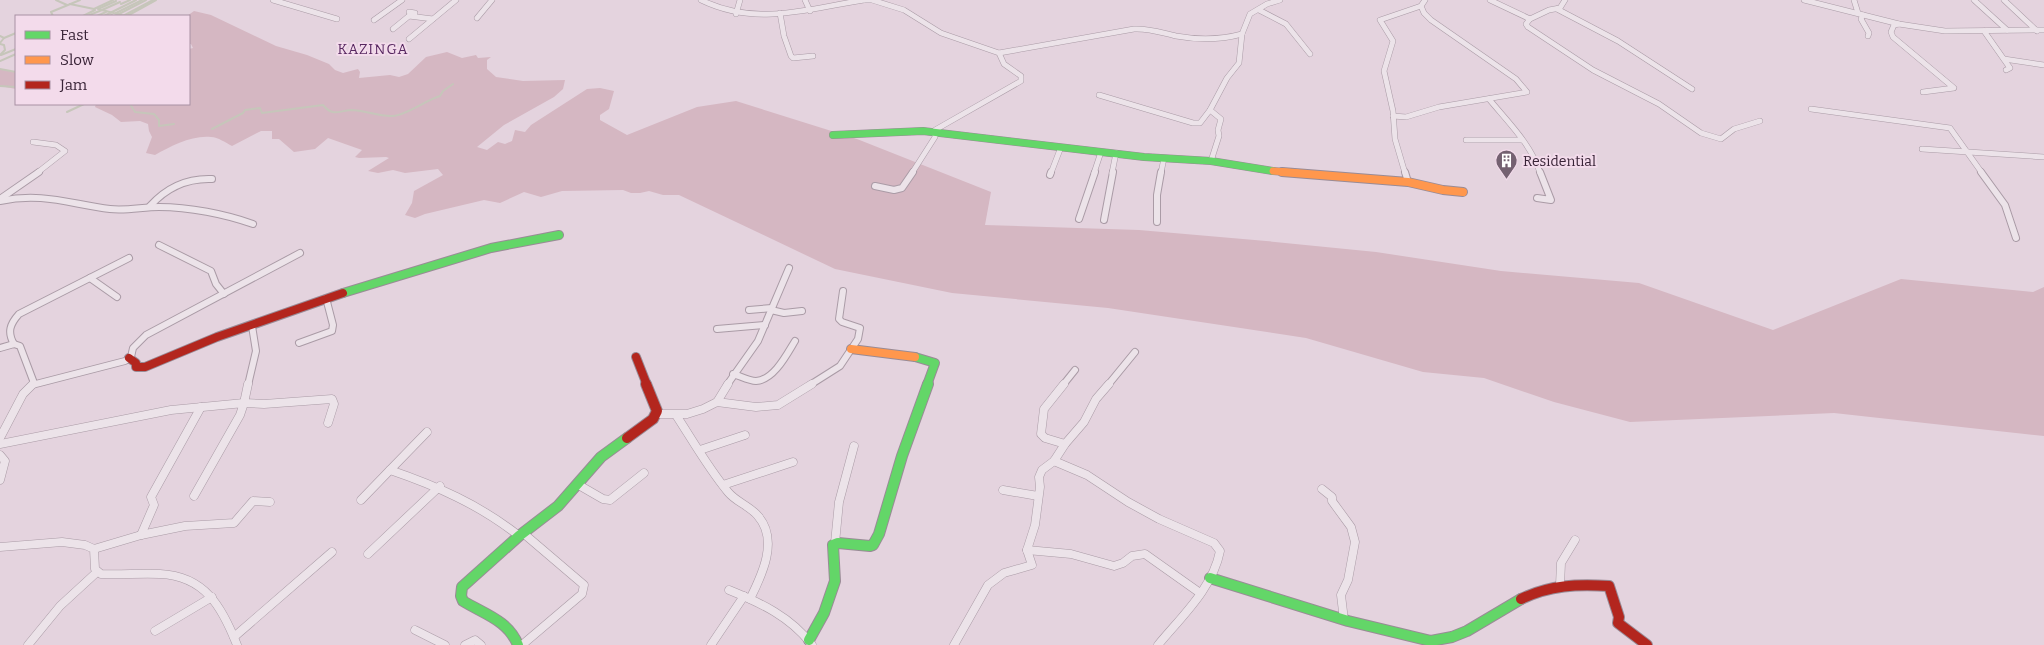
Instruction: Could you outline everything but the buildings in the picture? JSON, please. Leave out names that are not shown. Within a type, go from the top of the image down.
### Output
[{"type":"street","points":[[273,0],[337,19]]},
{"type":"street","points":[[374,20],[402,0]]},
{"type":"street","points":[[409,40],[456,0]]},
{"type":"street","points":[[477,18],[492,0]]},
{"type":"street","points":[[701,0],[719,9],[736,14],[757,15],[810,11],[864,0],[873,0],[904,10],[953,38],[999,53],[1134,29],[1205,38],[1229,38],[1242,34]]},
{"type":"street","points":[[736,14],[740,0]]},
{"type":"street","points":[[805,0],[810,11]]},
{"type":"street","points":[[1099,95],[1195,124],[1200,123],[1210,110],[1227,78],[1240,63],[1242,34],[1248,17],[1280,0]]},
{"type":"street","points":[[1408,182],[1395,139],[1393,116],[1384,71],[1393,41],[1380,20],[1421,6],[1425,0]]},
{"type":"street","points":[[1490,0],[1530,19]]},
{"type":"street","points":[[1565,0],[1563,6],[1530,19],[1526,24],[1528,27],[1591,69],[1631,88],[1667,109],[1710,138],[1721,139],[1734,129],[1760,121]]},
{"type":"street","points":[[1804,0],[1899,24],[1954,31],[2044,30]]},
{"type":"street","points":[[1854,0],[1861,19],[1870,33],[1868,36]]},
{"type":"street","points":[[1974,0],[2008,31]]},
{"type":"street","points":[[2004,0],[2037,31]]},
{"type":"street","points":[[1393,116],[1410,116],[1439,107],[1526,93],[1527,91],[1516,79],[1431,20],[1424,14],[1421,6]]},
{"type":"street","points":[[1557,9],[1618,41],[1692,90]]},
{"type":"street","points":[[1259,10],[1286,24],[1310,54]]},
{"type":"street","points":[[393,29],[412,13],[434,19]]},
{"type":"street","points":[[780,13],[784,36],[791,56],[793,58],[813,56]]},
{"type":"street","points":[[1899,24],[1894,25],[1890,32],[1893,37],[1954,88],[1923,92]]},
{"type":"street","points":[[1984,30],[2004,59],[2002,60],[2010,68],[2006,70]]},
{"type":"street","points":[[934,133],[946,124],[999,96],[1022,81],[1021,76],[1003,64],[999,53]]},
{"type":"street","points":[[2004,59],[2044,65]]},
{"type":"street","points":[[1489,99],[1522,140],[1538,165],[1543,182],[1552,199],[1549,201],[1537,198]]},
{"type":"street","points":[[1812,109],[1946,126],[1952,130],[1969,152],[1978,169],[2005,205],[2016,238]]},
{"type":"street","points":[[1210,110],[1222,119],[1211,162]]},
{"type":"street","points":[[833,135],[856,136],[916,131],[1101,152],[1211,162],[1291,174],[1408,182],[1443,190],[1463,192]]},
{"type":"street","points":[[875,186],[894,190],[902,188],[935,137],[934,133]]},
{"type":"street","points":[[1466,140],[1522,140]]},
{"type":"street","points":[[0,200],[65,151],[56,146],[32,142]]},
{"type":"street","points":[[1050,175],[1061,147]]},
{"type":"street","points":[[1922,149],[2044,157]]},
{"type":"street","points":[[1080,219],[1101,152]]},
{"type":"street","points":[[1104,220],[1116,153]]},
{"type":"street","points":[[1157,222],[1157,195],[1164,158]]},
{"type":"street","points":[[150,206],[164,193],[184,182],[194,178],[212,179]]},
{"type":"street","points":[[0,200],[55,198],[120,209],[150,206],[218,213],[253,224]]},
{"type":"street","points":[[129,358],[136,363],[136,367],[145,367],[326,298],[491,248],[559,235]]},
{"type":"street","points":[[159,245],[210,271],[216,280],[216,284],[224,294]]},
{"type":"street","points":[[0,438],[23,394],[34,383],[120,363],[133,355],[133,348],[146,335],[300,253]]},
{"type":"street","points":[[14,344],[10,337],[10,330],[14,318],[24,311],[129,258]]},
{"type":"street","points":[[655,414],[671,416],[709,407],[717,402],[733,374],[748,358],[789,268]]},
{"type":"street","points":[[90,278],[116,297]]},
{"type":"street","points":[[717,402],[756,407],[778,405],[840,366],[860,335],[860,328],[842,322],[839,319],[843,291]]},
{"type":"street","points":[[299,343],[332,331],[333,325],[326,298]]},
{"type":"street","points":[[750,310],[802,311]]},
{"type":"street","points":[[717,329],[765,324]]},
{"type":"street","points":[[194,496],[240,415],[256,351],[252,326]]},
{"type":"street","points":[[733,374],[752,381],[762,380],[784,361],[795,341]]},
{"type":"street","points":[[0,348],[14,344],[20,346],[34,383]]},
{"type":"street","points":[[835,544],[865,547],[873,545],[879,534],[902,456],[934,363],[913,357],[851,349]]},
{"type":"street","points":[[954,645],[987,586],[995,578],[1018,568],[1027,568],[1032,565],[1027,550],[1036,525],[1039,477],[1042,470],[1054,461],[1065,444],[1084,422],[1096,399],[1135,352]]},
{"type":"street","points":[[390,470],[440,486],[486,511],[521,535],[584,585],[582,594],[520,645],[510,628],[467,605],[461,596],[461,590],[466,583],[521,535],[558,506],[601,457],[653,419],[657,411],[656,405],[636,357]]},
{"type":"street","points":[[1065,444],[1045,438],[1041,434],[1044,409],[1075,370]]},
{"type":"street","points":[[0,444],[171,410],[244,403],[264,404],[332,399],[334,404],[328,424]]},
{"type":"street","points":[[140,535],[154,505],[151,497],[201,407]]},
{"type":"street","points":[[676,415],[723,485],[759,518],[765,528],[768,540],[767,556],[760,577],[747,598],[711,645]]},
{"type":"street","points":[[362,500],[427,432]]},
{"type":"street","points":[[700,450],[745,435]]},
{"type":"street","points":[[729,590],[786,618],[810,642],[836,581],[833,548],[839,502],[854,446]]},
{"type":"street","points":[[0,455],[5,461],[0,480]]},
{"type":"street","points":[[1054,461],[1087,475],[1128,502],[1159,519],[1214,543],[1220,554],[1210,578],[1158,645]]},
{"type":"street","points":[[723,485],[793,462]]},
{"type":"street","points":[[577,484],[610,500],[644,472]]},
{"type":"street","points":[[368,554],[440,486]]},
{"type":"street","points":[[1322,489],[1332,497],[1332,500],[1351,527],[1354,535],[1354,554],[1348,580],[1341,595],[1344,620]]},
{"type":"street","points":[[1003,490],[1038,496]]},
{"type":"street","points":[[0,547],[54,543],[81,544],[94,549],[140,535],[185,526],[234,523],[253,501],[270,502]]},
{"type":"street","points":[[1560,585],[1561,564],[1574,540]]},
{"type":"street","points":[[94,549],[95,569],[97,572]]},
{"type":"street","points":[[1027,550],[1072,554],[1114,566],[1123,563],[1132,556],[1145,554],[1200,593]]},
{"type":"street","points":[[234,637],[263,614],[300,577],[332,552]]},
{"type":"street","points":[[97,572],[110,575],[174,574],[192,580],[212,597],[224,615],[237,645]]},
{"type":"street","points":[[28,645],[56,608],[97,572]]},
{"type":"street","points":[[1210,578],[1344,620],[1434,641],[1468,630],[1535,592],[1560,585],[1609,586],[1618,623],[1647,645]]},
{"type":"street","points":[[155,631],[212,597]]},
{"type":"street","points":[[415,630],[445,645]]},
{"type":"street","points":[[465,645],[475,640],[481,645]]},
{"type":"shaded area","points":[[194,11],[211,15],[276,46],[329,64],[335,70],[343,73],[358,69],[360,72],[359,78],[390,75],[399,77],[408,74],[426,57],[447,52],[462,58],[476,55],[478,58],[491,57],[487,60],[487,69],[496,77],[523,81],[565,80],[563,89],[554,97],[504,125],[477,147],[487,150],[498,142],[505,144],[512,141],[515,130],[525,132],[531,125],[587,89],[600,88],[614,91],[609,109],[600,115],[600,120],[627,135],[697,107],[736,101],[857,139],[991,192],[985,225],[1139,230],[1266,241],[1376,252],[1501,271],[1639,283],[1773,330],[1901,279],[2033,292],[2044,287],[2044,436],[1834,413],[1630,422],[1554,402],[1484,378],[1423,372],[1306,338],[1108,308],[952,293],[835,269],[679,195],[663,195],[649,191],[631,193],[623,190],[562,191],[541,197],[524,192],[500,203],[484,200],[415,218],[405,215],[412,203],[414,191],[443,175],[438,169],[405,173],[393,170],[378,173],[368,171],[389,158],[355,157],[362,150],[328,138],[315,149],[294,152],[279,139],[272,139],[272,131],[261,131],[232,146],[214,137],[189,139],[155,155],[146,153],[152,137],[148,124],[140,121],[121,122],[112,115],[95,107],[96,105],[190,105],[190,49],[193,48],[190,44],[190,15],[188,15]]},
{"type":"shaded area","points":[[0,69],[15,72],[15,89],[0,86]]},
{"type":"waterway","points":[[56,0],[67,5]]},
{"type":"waterway","points":[[70,4],[80,0]]},
{"type":"waterway","points":[[70,4],[94,9],[113,0]]},
{"type":"waterway","points":[[121,4],[130,0]]},
{"type":"waterway","points":[[111,12],[136,0]]},
{"type":"waterway","points":[[116,13],[142,0]]},
{"type":"waterway","points":[[118,14],[146,0]]},
{"type":"waterway","points":[[125,15],[153,0]]},
{"type":"waterway","points":[[129,15],[156,0]]},
{"type":"waterway","points":[[102,10],[98,9],[116,1]]},
{"type":"waterway","points":[[102,10],[120,2]]},
{"type":"waterway","points":[[52,15],[51,12],[70,4]]},
{"type":"waterway","points":[[85,15],[95,10]]},
{"type":"waterway","points":[[90,15],[102,10]]},
{"type":"waterway","points":[[102,10],[111,12]]},
{"type":"waterway","points":[[99,15],[106,12]]},
{"type":"waterway","points":[[106,15],[111,12]]},
{"type":"waterway","points":[[111,12],[118,14]]},
{"type":"waterway","points":[[4,38],[15,33]]},
{"type":"waterway","points":[[0,36],[4,38]]},
{"type":"waterway","points":[[0,43],[4,38]]},
{"type":"waterway","points":[[0,44],[4,45],[5,50],[0,55]]},
{"type":"waterway","points":[[1,55],[15,49]]},
{"type":"waterway","points":[[0,61],[15,54]]},
{"type":"waterway","points":[[0,69],[15,72]]},
{"type":"waterway","points":[[212,129],[243,113],[245,110],[260,108],[262,113],[323,105],[333,112],[351,110],[393,116],[440,96],[443,91],[453,84]]},
{"type":"waterway","points":[[0,86],[15,87]]},
{"type":"waterway","points":[[67,112],[82,105]]},
{"type":"waterway","points":[[131,105],[135,112],[154,114],[159,120],[159,126],[174,124]]},
{"type":"traffic: fast","points":[[833,135],[923,131],[1144,157],[1211,161],[1273,171]]},
{"type":"traffic: fast","points":[[343,293],[491,248],[559,235]]},
{"type":"traffic: fast","points":[[809,640],[824,613],[835,581],[833,545],[838,543],[870,546],[873,545],[879,534],[902,456],[935,363],[915,357]]},
{"type":"traffic: fast","points":[[518,645],[515,637],[503,624],[463,601],[461,596],[462,587],[519,536],[558,506],[601,457],[627,438]]},
{"type":"traffic: fast","points":[[1210,578],[1348,621],[1431,641],[1452,637],[1467,631],[1521,599]]},
{"type":"traffic: slow","points":[[1273,171],[1408,182],[1443,190],[1463,192]]},
{"type":"traffic: slow","points":[[851,349],[915,357]]},
{"type":"traffic: jam","points":[[129,358],[136,363],[136,367],[145,367],[217,337],[343,293]]},
{"type":"traffic: jam","points":[[627,438],[653,419],[657,411],[636,357]]},
{"type":"traffic: jam","points":[[1521,599],[1533,593],[1564,585],[1609,586],[1619,617],[1618,623],[1647,645]]},
{"type":"place","name":"Residential","points":[[1507,180]]},
{"type":"district","name":"KAZINGA","points":[[373,49]]}]
